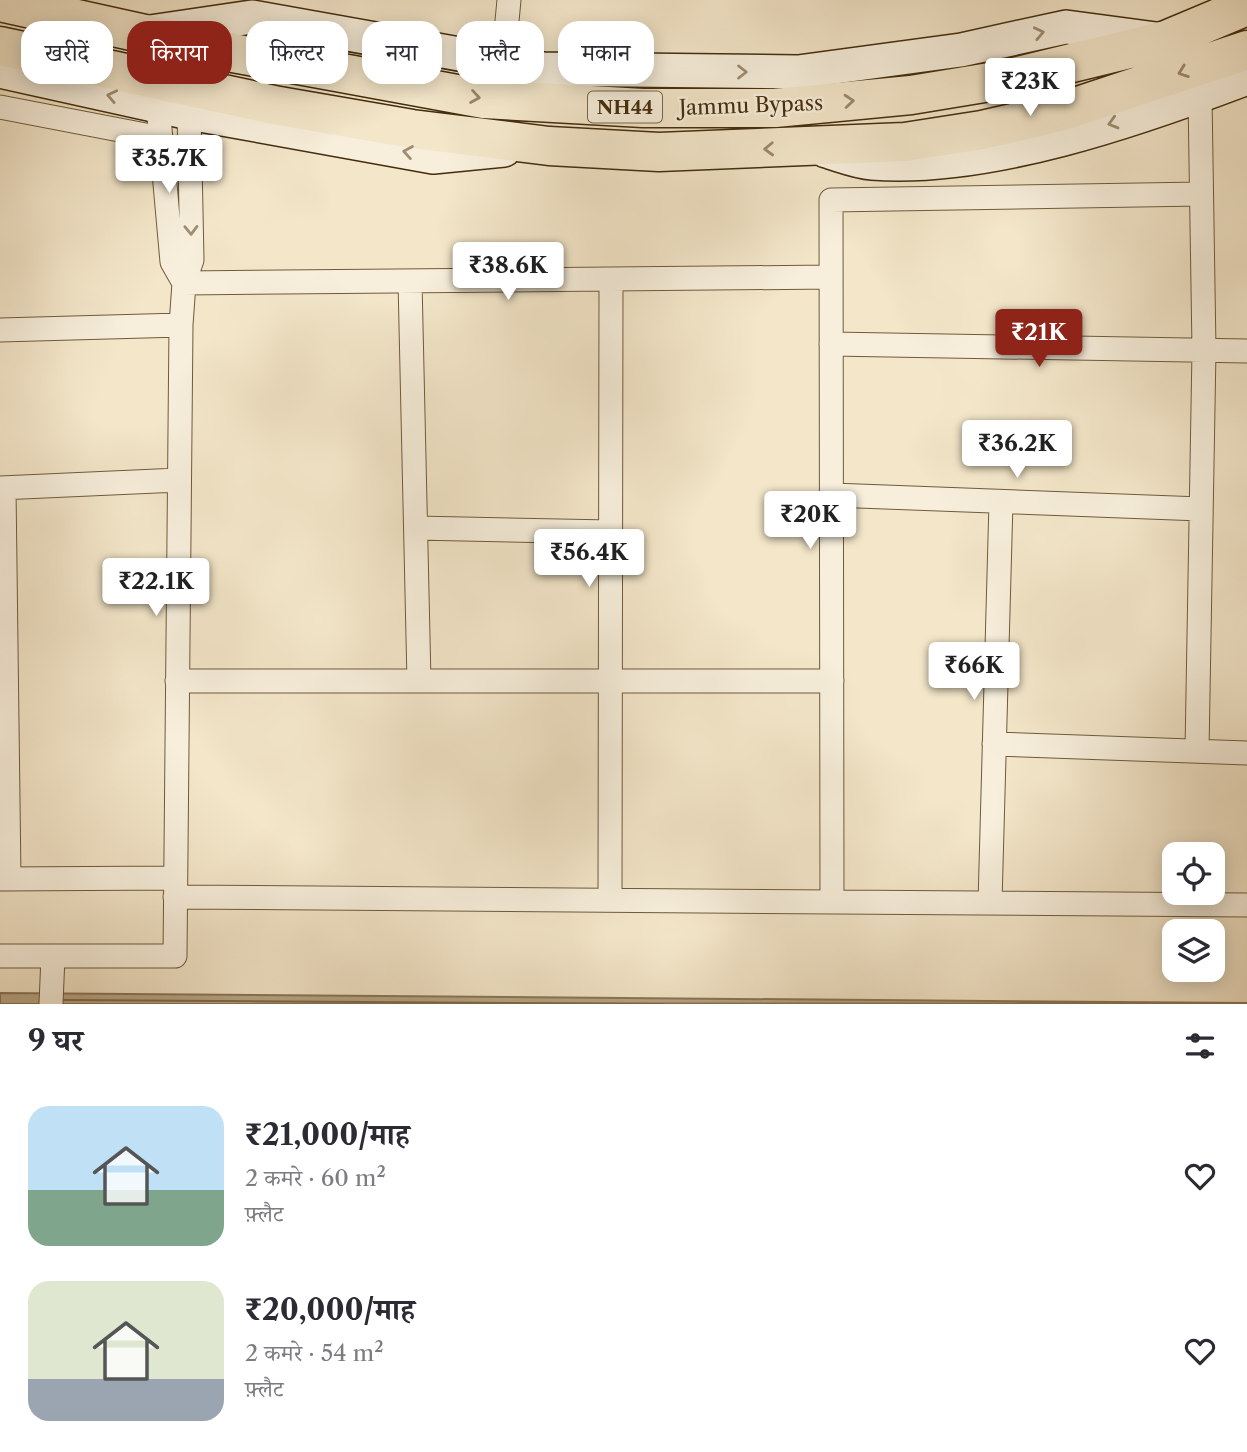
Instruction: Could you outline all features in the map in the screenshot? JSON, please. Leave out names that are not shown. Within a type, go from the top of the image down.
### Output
[{"type":"highway","name":"Jammu Bypass","points":[[0,2],[127,30]]},
{"type":"highway","name":"Jammu Bypass","points":[[232,53],[484,99],[643,108],[775,108],[911,95],[1002,80],[1166,40],[1247,6]]},
{"type":"highway","name":"Jammu Bypass","points":[[0,46],[292,108],[412,129],[548,146],[659,152],[905,142],[982,130],[1084,105],[1247,50]]},
{"type":"street","points":[[507,21],[509,0]]},
{"type":"street","points":[[224,21],[252,17],[456,54]]},
{"type":"street","points":[[544,69],[799,72],[961,50],[1066,27],[1166,40]]},
{"type":"street","points":[[0,71],[170,119]]},
{"type":"street","points":[[809,147],[871,163],[990,156],[1200,97],[1247,78]]},
{"type":"street","points":[[1197,751],[1204,350],[1200,97]]},
{"type":"street","points":[[0,107],[170,119],[433,157],[548,146]]},
{"type":"street","points":[[0,956],[174,956],[181,325],[184,283],[192,260],[170,119]]},
{"type":"street","points":[[170,119],[172,262],[184,283]]},
{"type":"street","points":[[832,902],[831,200],[1201,194]]},
{"type":"street","points":[[184,283],[831,277]]},
{"type":"street","points":[[610,900],[611,279]]},
{"type":"street","points":[[410,281],[419,681]]},
{"type":"street","points":[[0,330],[181,325]]},
{"type":"street","points":[[831,344],[1247,351]]},
{"type":"street","points":[[179,480],[2,488],[5,879],[610,900],[1247,905]]},
{"type":"street","points":[[832,495],[1201,509]]},
{"type":"street","points":[[990,903],[1001,502]]},
{"type":"street","points":[[415,528],[611,532]]},
{"type":"street","points":[[177,681],[832,681]]},
{"type":"street","points":[[994,744],[1247,753]]},
{"type":"street","points":[[51,994],[53,956]]},
{"type":"water","points":[[0,993],[1247,1003],[0,1004]]}]
